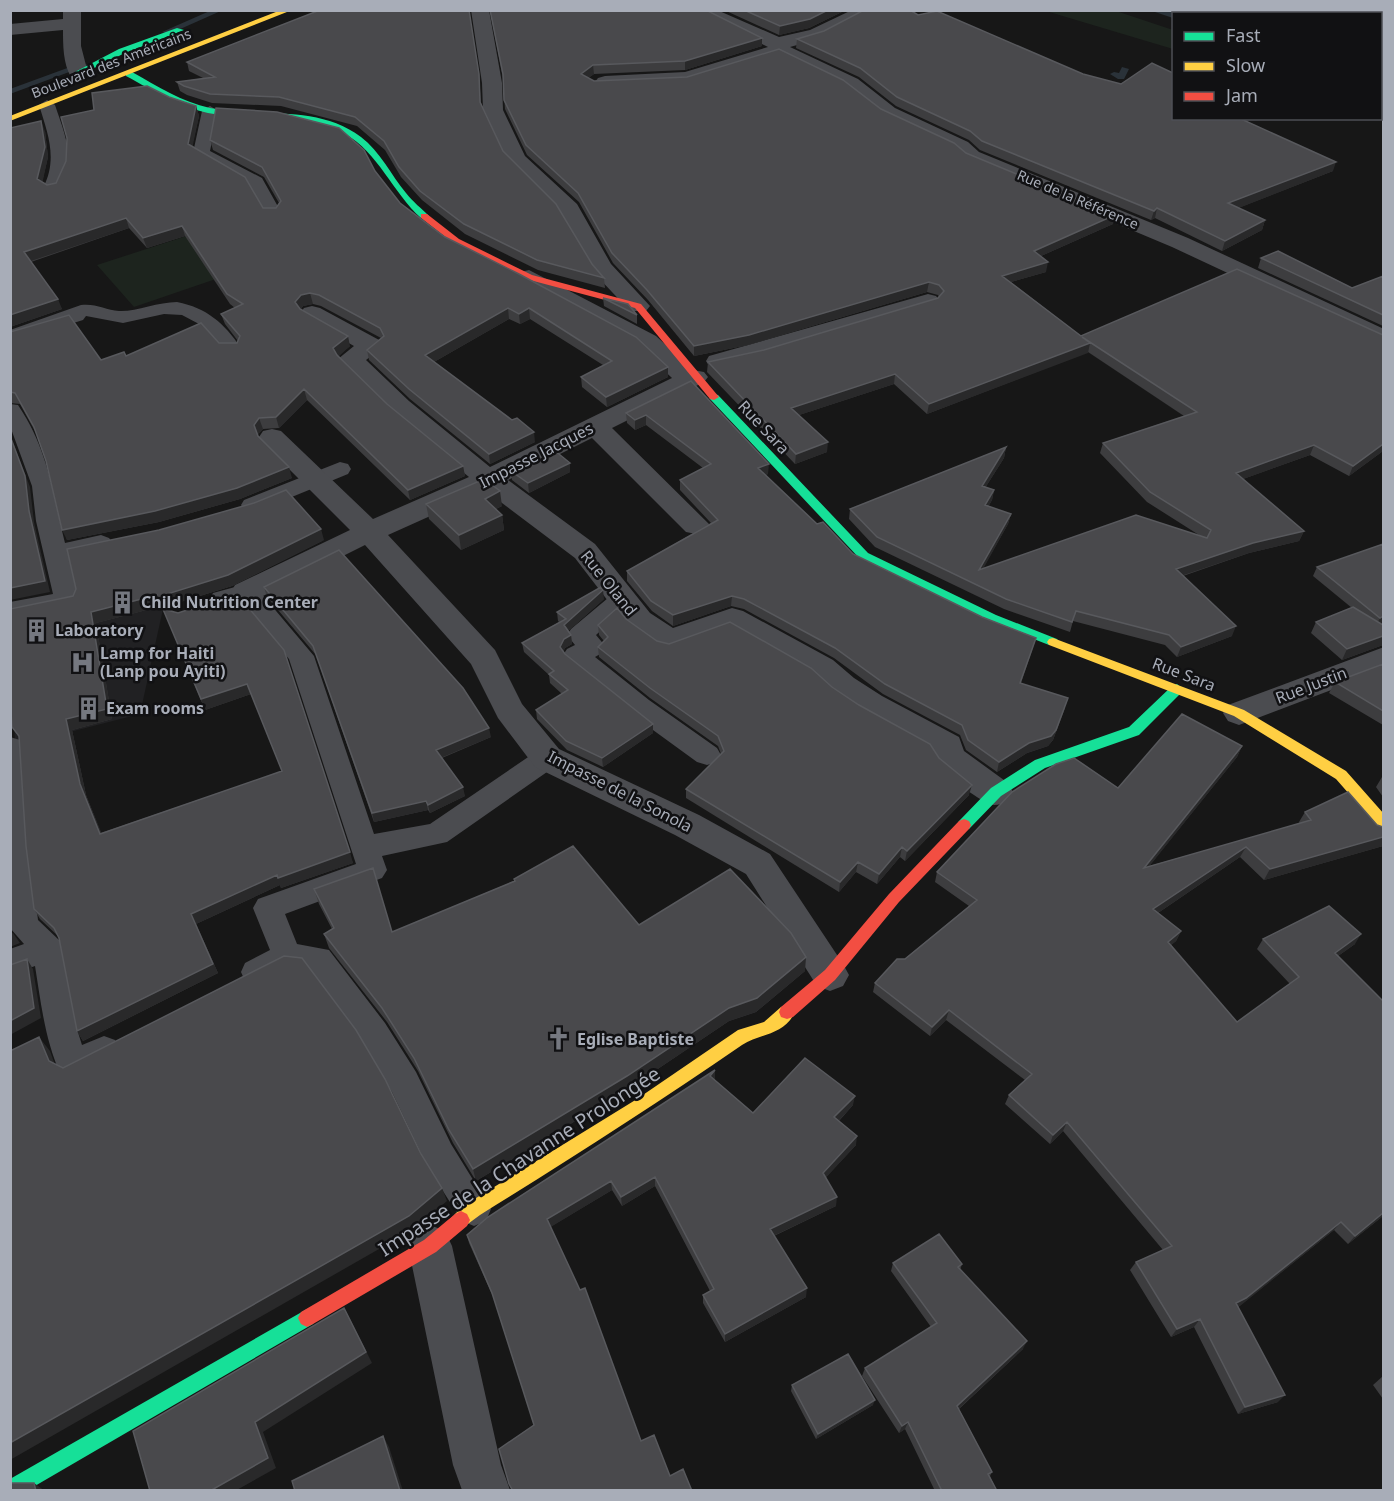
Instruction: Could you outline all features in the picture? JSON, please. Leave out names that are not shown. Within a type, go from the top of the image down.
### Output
[{"type":"street","name":"Boulevard des Américains","points":[[10,119],[290,10]]},
{"type":"street","points":[[480,10],[492,83],[493,110],[516,159],[569,209],[582,237],[602,268],[638,306]]},
{"type":"street","name":"Rue de la Référence","points":[[701,10],[772,40],[780,49],[851,83],[888,112],[961,146],[972,156],[1054,188],[1218,259],[1383,339]]},
{"type":"street","points":[[594,82],[687,78],[780,49],[779,46],[786,41],[816,34],[867,10]]},
{"type":"street","points":[[10,30],[72,17],[72,75]]},
{"type":"street","name":"Boulevard des Américains","points":[[72,75],[122,51],[188,27]]},
{"type":"street","points":[[129,74],[179,101],[210,111],[279,114],[315,121],[349,132],[377,156],[390,180],[412,207],[456,241],[529,277],[647,341],[690,375]]},
{"type":"street","points":[[529,277],[638,306]]},
{"type":"street","name":"Impasse Jacques","points":[[246,592],[369,532],[488,479],[690,375],[754,353],[928,301]]},
{"type":"street","name":"Rue Sara","points":[[638,306],[690,375],[864,556],[992,618],[1239,713],[1341,775],[1383,824]]},
{"type":"street","name":"Rue Oland","points":[[312,313],[372,346],[350,359],[400,407],[488,479],[585,551],[639,620],[670,641],[732,618],[824,669],[845,688],[876,709],[888,712],[908,726],[947,746],[947,756],[996,792]]},
{"type":"street","points":[[594,426],[696,525]]},
{"type":"street","name":"Impasse de la Sonola","points":[[272,437],[326,475],[369,532],[484,658],[509,710],[548,758],[687,825],[758,864],[830,975]]},
{"type":"street","name":"Rue Justin","points":[[1239,713],[1383,658]]},
{"type":"street","name":"Impasse de la Chavanne Prolongée","points":[[10,1490],[430,1246],[474,1209],[643,1104],[744,1035],[769,1028],[830,975],[894,898],[996,792],[1040,764],[1134,731],[1177,690]]},
{"type":"street","points":[[430,1246],[477,1465],[486,1491]]},
{"type":"lane","points":[[47,105],[61,151],[61,173],[52,188]]},
{"type":"lane","points":[[210,111],[201,153],[256,182],[272,212]]},
{"type":"lane","points":[[10,337],[76,316],[74,313],[88,309],[120,318],[154,309],[177,308],[198,312],[218,330],[231,348]]},
{"type":"lane","points":[[10,410],[23,429],[43,486],[48,521],[67,600],[11,611],[10,621]]},
{"type":"lane","points":[[230,512],[326,475]]},
{"type":"lane","points":[[57,553],[118,539]]},
{"type":"lane","points":[[198,607],[246,592],[301,656],[372,870],[267,908],[287,956]]},
{"type":"lane","points":[[623,599],[580,635],[593,647],[576,655],[640,707],[707,755]]},
{"type":"lane","points":[[10,747],[16,856],[24,925],[48,950],[60,1026],[72,1065],[124,1040]]},
{"type":"lane","points":[[366,847],[437,834],[548,758]]},
{"type":"lane","points":[[10,962],[48,950]]},
{"type":"lane","points":[[234,983],[287,956],[318,959],[374,1033],[404,1082],[439,1155],[474,1209]]},
{"type":"lane","points":[[30,1043],[60,1026]]},
{"type":"shaded area","points":[[1046,11],[1116,11],[1172,30],[1172,49]]},
{"type":"shaded area","points":[[1152,11],[1383,11],[1383,88],[1382,12],[1172,12],[1172,18]]},
{"type":"shaded area","points":[[239,219],[280,257],[134,307],[97,265]]},
{"type":"shaded area","name":"Lamp for Haiti (Lanp pou Ayiti)","points":[[154,580],[163,609],[140,714],[15,746],[11,611]]},
{"type":"building","points":[[320,10],[469,10],[479,74],[480,102],[503,151],[556,204],[592,264],[604,278],[537,260],[464,224],[420,191],[399,167],[384,141],[355,117],[279,97],[210,94],[177,82],[215,77],[187,62]]},
{"type":"building","points":[[490,10],[706,10],[762,38],[685,61],[593,65],[581,74],[594,81],[687,77],[779,49],[843,80],[881,109],[954,143],[966,153],[1115,215],[1034,251],[1048,262],[1002,276],[1081,336],[1237,269],[1383,335],[1383,444],[1353,466],[1314,445],[1236,473],[1304,531],[1253,543],[1176,569],[1236,626],[1181,647],[1169,635],[1076,611],[1072,622],[1006,599],[877,537],[850,509],[1006,447],[982,486],[994,490],[985,505],[1011,514],[979,570],[1136,515],[1207,538],[1211,530],[1150,492],[1103,443],[1197,412],[1082,337],[1090,343],[929,404],[895,374],[791,408],[828,442],[796,454],[708,362],[764,350],[938,298],[944,291],[939,285],[929,282],[749,335],[694,346],[612,253],[578,193],[526,145],[504,100],[503,74]]},
{"type":"building","points":[[744,10],[828,10],[810,19],[780,26]]},
{"type":"building","points":[[864,10],[910,10],[918,15],[937,11],[1083,74],[1121,84],[1152,63],[1172,73],[1172,120],[1243,120],[1336,162],[1228,203],[1265,220],[1225,241],[1157,208],[1154,211],[982,141],[970,131],[897,97],[860,68],[797,39],[824,31]]},
{"type":"building","points":[[147,86],[169,97],[196,106],[188,144],[245,177],[263,208],[276,208],[281,201],[262,167],[210,140],[216,108],[277,112],[339,128],[364,150],[375,171],[400,203],[445,237],[636,337],[668,367],[606,397],[581,377],[612,361],[529,308],[519,314],[508,308],[425,355],[512,420],[517,418],[534,432],[489,454],[409,389],[367,350],[384,336],[380,328],[319,295],[310,293],[301,295],[295,302],[300,309],[348,336],[333,348],[337,355],[387,404],[463,466],[408,490],[304,389],[276,417],[259,418],[254,425],[258,436],[289,467],[237,488],[155,511],[62,530],[46,461],[34,427],[15,393],[10,392],[10,332],[69,315],[101,360],[124,352],[126,356],[201,323],[219,343],[237,343],[240,336],[221,314],[243,304],[227,294],[182,226],[143,238],[126,218],[24,252],[58,299],[10,315],[10,128],[41,121],[45,147],[37,179],[47,185],[56,183],[66,161],[67,138],[61,117],[94,110],[92,93]]},
{"type":"building","points":[[1278,251],[1352,288],[1383,276],[1383,315],[1261,258]]},
{"type":"building","points":[[603,298],[628,304],[637,315]]},
{"type":"building","points":[[691,381],[769,464],[758,468],[817,524],[823,522],[853,554],[982,617],[1036,638],[1020,683],[1068,698],[1056,730],[1051,736],[1029,743],[999,762],[968,740],[962,725],[885,684],[835,648],[744,599],[732,596],[673,615],[651,601],[627,571],[718,520],[680,480],[711,464],[646,415],[635,420],[626,413]]},
{"type":"building","points":[[10,436],[25,476],[29,511],[45,581],[10,588]]},
{"type":"building","points":[[554,450],[570,463],[528,483],[511,471]]},
{"type":"building","points":[[484,479],[500,491],[485,499],[502,515],[459,535],[426,504]]},
{"type":"building","points":[[286,490],[321,529],[228,575],[167,594],[163,603],[167,610],[178,613],[237,594],[284,650],[350,852],[278,878],[277,875],[191,914],[213,964],[77,1031],[59,938],[54,928],[34,909],[26,846],[19,736],[12,727],[10,609],[73,596],[76,589],[67,549],[159,530],[254,503]],"holes":[[[157,595],[201,699],[247,684],[282,771],[100,834],[80,784],[66,719],[107,709],[91,612]]]},
{"type":"building","points":[[1383,544],[1383,616],[1380,618],[1317,567]]},
{"type":"building","points":[[339,550],[463,688],[489,728],[436,750],[463,787],[428,805],[426,801],[372,813],[313,646],[264,587]]},
{"type":"building","points":[[601,587],[603,590],[564,625],[571,635],[564,639],[560,647],[565,654],[653,724],[602,758],[566,741],[536,710],[568,690],[549,674],[554,671],[522,643],[566,619],[557,612]]},
{"type":"building","points":[[1353,607],[1383,625],[1383,636],[1347,649],[1316,622]]},
{"type":"building","points":[[617,608],[626,619],[657,641],[669,644],[730,622],[811,668],[832,687],[859,705],[930,744],[939,758],[972,785],[907,851],[902,847],[879,874],[858,862],[840,882],[686,789],[724,751],[718,736],[650,688],[598,647],[608,637],[598,625]]},
{"type":"building","points":[[1383,664],[1383,711],[1335,682]]},
{"type":"building","points":[[1182,714],[1242,746],[1144,868],[1311,820],[1305,812],[1348,792],[1377,825],[1383,827],[1383,837],[1270,869],[1246,847],[1153,909],[1181,931],[1168,942],[1237,1022],[1299,977],[1263,939],[1329,906],[1361,934],[1335,953],[1383,1001],[1383,1213],[1355,1236],[1341,1222],[1246,1298],[1236,1303],[1285,1395],[1245,1407],[1200,1319],[1177,1329],[1136,1262],[1172,1246],[1067,1122],[1053,1135],[1009,1095],[1032,1074],[949,1010],[932,1027],[875,983],[897,959],[905,959],[977,900],[937,872],[1012,792],[1056,764],[1074,758],[1118,788]]},
{"type":"building","points":[[573,846],[639,925],[730,869],[791,933],[806,957],[757,998],[729,1008],[627,1076],[473,1169],[449,1130],[414,1058],[382,1008],[324,934],[334,928],[314,889],[373,868],[392,932],[515,881],[514,879]]},
{"type":"building","points":[[284,956],[302,958],[356,1030],[385,1079],[421,1154],[442,1188],[409,1216],[10,1443],[10,1051],[39,1037],[49,1061],[63,1068]]},
{"type":"building","points":[[27,959],[34,1008],[10,1021],[10,965]]},
{"type":"building","points":[[805,1058],[855,1096],[834,1117],[857,1136],[823,1173],[837,1197],[770,1229],[807,1288],[725,1334],[703,1295],[714,1289],[655,1177],[621,1197],[611,1181],[547,1219],[580,1290],[585,1288],[641,1441],[654,1435],[670,1476],[683,1469],[692,1491],[513,1491],[499,1449],[534,1425],[492,1293],[467,1235],[488,1217],[715,1070],[710,1076],[753,1113]]},
{"type":"building","points":[[939,1234],[962,1264],[958,1267],[1027,1341],[957,1406],[992,1472],[988,1474],[997,1491],[942,1491],[908,1422],[902,1426],[865,1368],[937,1323],[893,1263]]},
{"type":"building","points":[[344,1308],[366,1352],[255,1422],[268,1458],[210,1491],[150,1491],[133,1431]]},
{"type":"building","points":[[848,1354],[875,1400],[818,1434],[792,1385]]},
{"type":"building","points":[[383,1436],[400,1491],[295,1491],[292,1481]]},
{"type":"building","points":[[10,1483],[34,1483],[36,1491],[10,1491]]},
{"type":"waterway","points":[[166,32],[220,10]]},
{"type":"waterway","points":[[10,92],[84,65]]},
{"type":"waterway","points":[[1114,74],[1121,77],[1125,69]]},
{"type":"traffic: fast","points":[[79,72],[122,51],[180,30]]},
{"type":"traffic: fast","points":[[129,74],[168,95],[208,110],[300,117],[348,132],[369,149],[413,206],[424,216]]},
{"type":"traffic: fast","points":[[714,397],[864,556],[992,618],[1053,642]]},
{"type":"traffic: fast","points":[[964,825],[996,792],[1040,764],[1134,731],[1177,689]]},
{"type":"traffic: fast","points":[[10,1490],[307,1318]]},
{"type":"traffic: slow","points":[[10,119],[289,10]]},
{"type":"traffic: slow","points":[[1053,642],[1239,713],[1341,775],[1384,824]]},
{"type":"traffic: slow","points":[[461,1220],[474,1209],[643,1104],[744,1035],[769,1028],[787,1012]]},
{"type":"traffic: jam","points":[[424,216],[456,241],[529,277],[638,306],[714,397]]},
{"type":"traffic: jam","points":[[787,1012],[830,975],[894,898],[964,825]]},
{"type":"traffic: jam","points":[[307,1318],[430,1246],[461,1220]]},
{"type":"place","name":"Child Nutrition Center","points":[[123,602]]},
{"type":"place","name":"Laboratory","points":[[37,630]]},
{"type":"place","name":"Lamp for Haiti (Lanp pou Ayiti)","points":[[82,662]]},
{"type":"place","name":"Exam rooms","points":[[88,708]]},
{"type":"place","name":"Eglise Baptiste","points":[[559,1039]]}]
